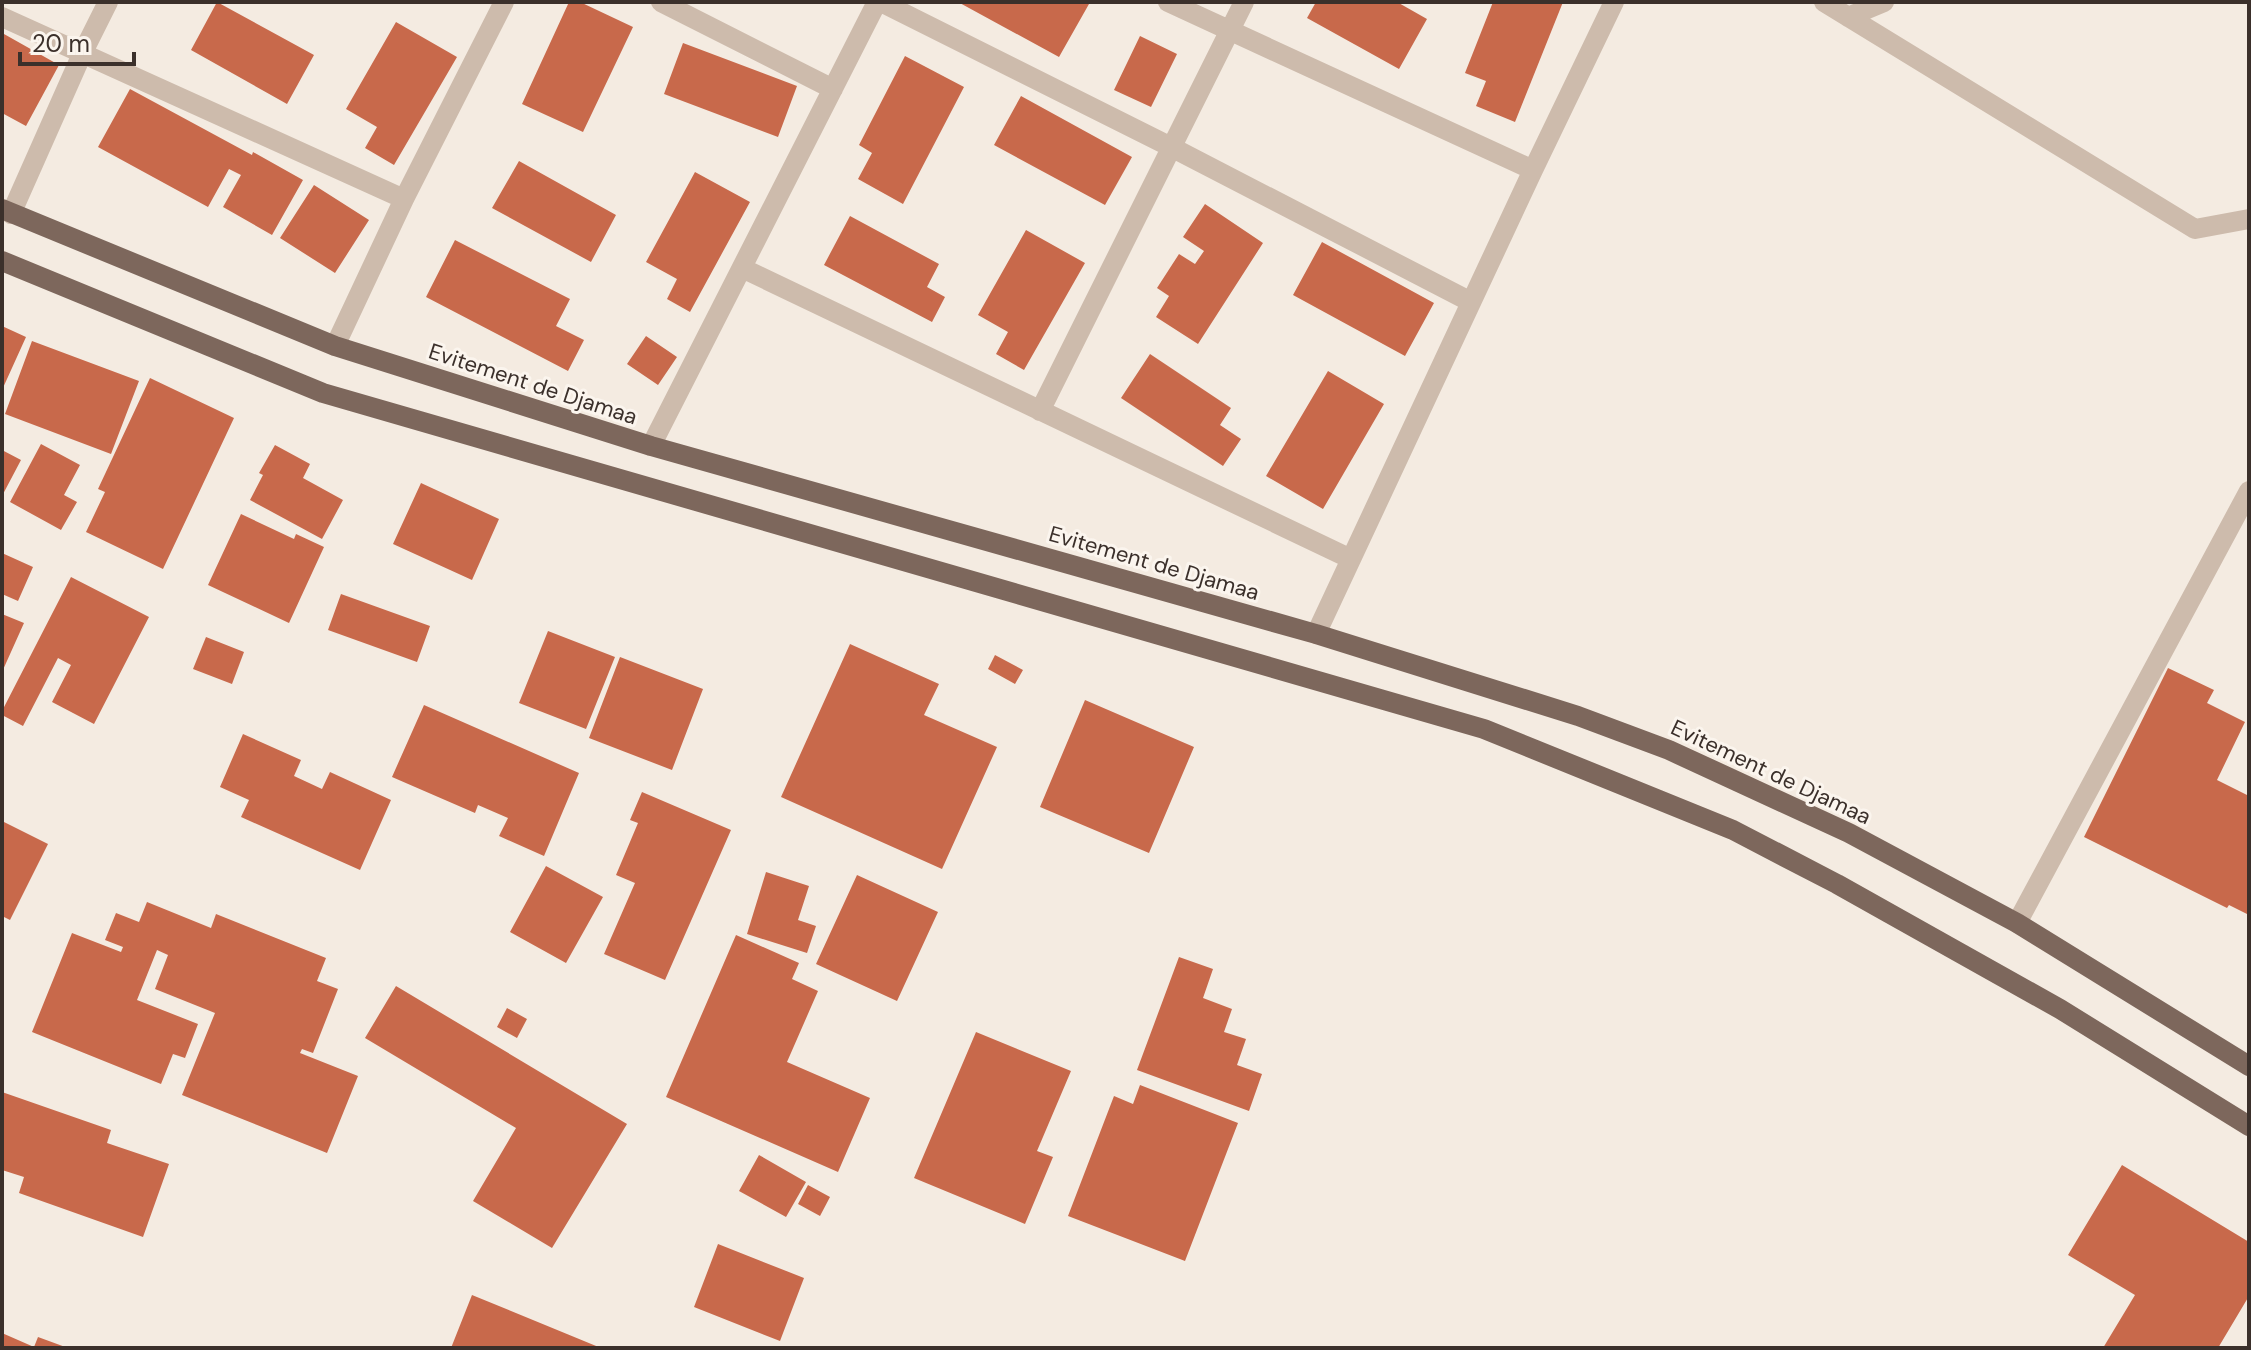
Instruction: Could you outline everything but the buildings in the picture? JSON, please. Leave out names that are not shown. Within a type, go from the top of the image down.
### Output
[{"type":"main road","name":"Evitement de Djamaa","points":[[6,212],[335,346],[651,446],[1316,634],[1578,716],[1669,750],[1849,833],[2017,923],[2249,1066]]},
{"type":"main road","points":[[2,261],[323,393],[1484,729],[1733,830],[1837,884],[2060,1009],[2249,1126]]},
{"type":"street","points":[[6,212],[108,2]]},
{"type":"street","points":[[335,346],[404,199],[504,2]]},
{"type":"street","points":[[661,2],[833,89]]},
{"type":"street","points":[[651,446],[879,2],[1173,148],[1471,302]]},
{"type":"street","points":[[1168,2],[1533,170]]},
{"type":"street","points":[[1040,411],[1244,2]]},
{"type":"street","points":[[1316,634],[1614,2]]},
{"type":"street","points":[[1824,2],[2195,229],[2249,219]]},
{"type":"street","points":[[1848,17],[1884,2]]},
{"type":"street","points":[[2,17],[404,199]]},
{"type":"street","points":[[742,268],[1351,559]]},
{"type":"street","points":[[2017,923],[2249,491]]}]
